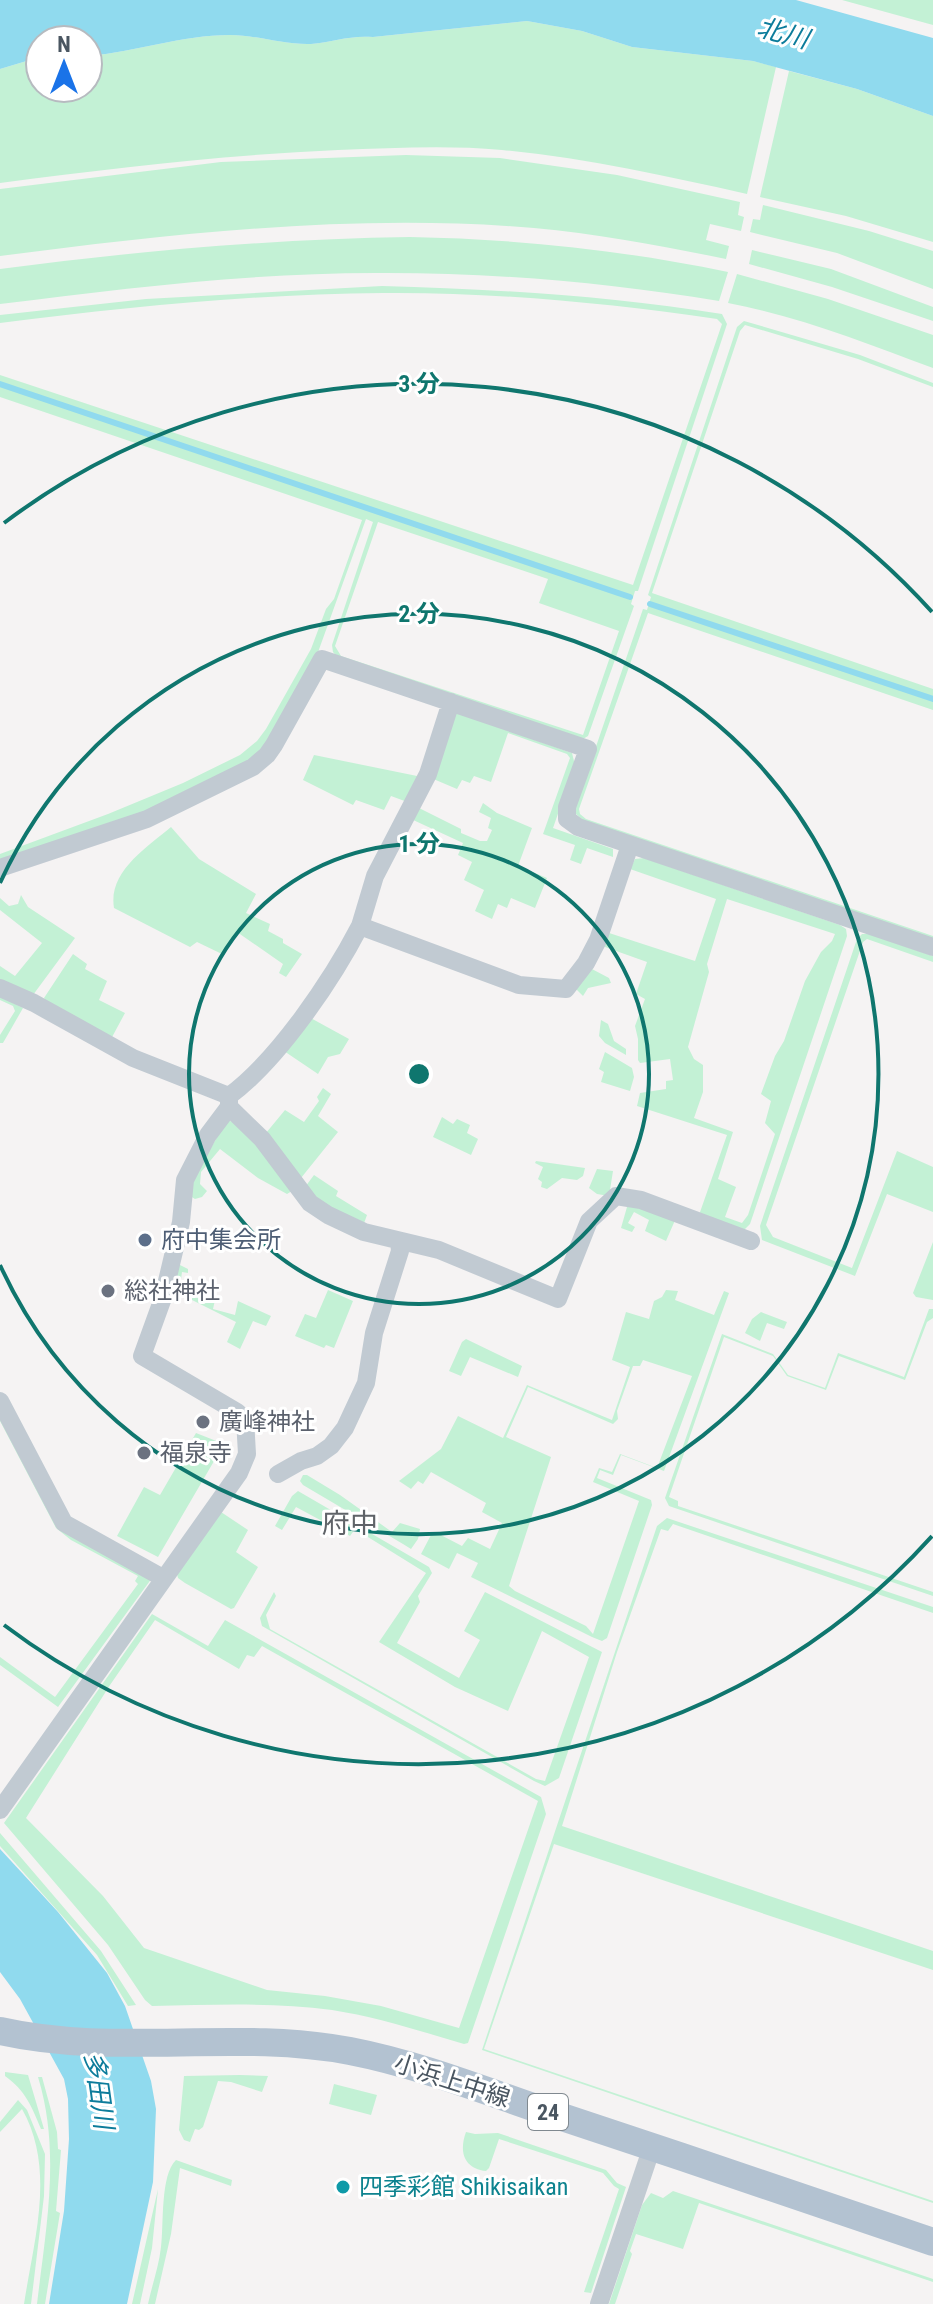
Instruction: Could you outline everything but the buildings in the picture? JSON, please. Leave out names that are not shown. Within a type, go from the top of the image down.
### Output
[{"type":"main road","name":"小浜上中線","points":[[12,2034],[66,2042],[252,2040],[353,2052],[396,2062],[933,2242]]},
{"type":"street","points":[[0,868],[147,819],[253,767],[274,745],[322,659],[588,749],[567,807],[567,819],[578,827],[933,947]]},
{"type":"street","points":[[0,1810],[239,1473],[247,1454],[245,1419],[142,1356],[163,1298],[181,1222],[185,1180],[229,1101],[265,1063],[349,948],[360,926],[375,876],[428,774],[451,702]]},
{"type":"street","points":[[360,926],[519,985],[566,989],[586,963],[598,940],[630,845]]},
{"type":"street","points":[[0,988],[34,1003],[133,1058],[229,1101],[270,1148],[310,1203],[350,1227],[439,1250],[558,1299],[584,1229],[616,1196],[641,1200],[751,1241]]},
{"type":"street","points":[[278,1474],[317,1456],[331,1446],[345,1428],[366,1383],[371,1348],[400,1251],[399,1241]]},
{"type":"street","points":[[0,1401],[64,1523],[163,1578]]},
{"type":"street","points":[[599,2304],[652,2147]]},
{"type":"green space","points":[[842,0],[933,0],[933,25]]},
{"type":"green space","points":[[527,21],[582,31],[632,47],[753,61],[776,67],[747,194],[564,158],[482,148],[441,147],[253,155],[0,183],[0,69],[24,62],[24,104],[104,104],[104,54],[212,36],[240,35],[311,44]]},
{"type":"green space","points":[[789,71],[857,89],[933,116],[933,242],[846,216],[760,197]]},
{"type":"green space","points":[[406,155],[500,158],[617,175],[740,202],[738,215],[744,217],[741,231],[710,224],[706,240],[729,246],[726,259],[631,241],[534,228],[401,223],[200,233],[0,256],[0,189],[221,162]]},
{"type":"green space","points":[[763,205],[869,231],[933,251],[933,289],[837,253],[750,232],[753,219],[760,220]]},
{"type":"green space","points":[[410,237],[570,247],[728,272],[719,301],[553,280],[339,273],[241,278],[0,304],[0,269],[205,247]]},
{"type":"green space","points":[[752,250],[831,269],[933,307],[933,321],[832,287],[749,264]]},
{"type":"green space","points":[[737,274],[828,299],[933,335],[933,368],[806,323],[728,303]]},
{"type":"green space","points":[[382,286],[553,294],[722,314],[727,324],[588,736],[583,739],[338,658],[332,645],[373,522],[366,519],[317,655],[269,740],[249,762],[145,812],[0,861],[0,854],[183,783],[240,755],[257,741],[311,649],[326,609],[334,599],[362,520],[0,397],[0,375],[633,585],[722,324],[717,319],[550,300],[467,294],[383,293],[191,302],[0,323],[0,315],[146,299]],"holes":[[[378,522],[548,579],[539,603],[619,631],[583,735],[341,656],[335,646]]]},
{"type":"green space","points":[[744,321],[860,355],[933,383],[933,387],[858,359],[745,325],[740,331],[652,593],[933,689],[933,710],[648,613],[579,809],[580,814],[586,819],[933,936],[933,940],[585,822],[576,814],[575,808],[643,609],[647,610],[651,597],[648,595],[737,327]]},
{"type":"green space","points":[[452,711],[572,753],[575,765],[553,828],[613,849],[613,857],[587,848],[581,864],[570,860],[575,845],[543,834],[570,758],[567,754],[508,733],[491,782],[474,776],[470,783],[462,780],[457,789],[431,778]]},
{"type":"green space","points":[[314,755],[422,777],[410,803],[391,796],[384,810],[356,800],[353,805],[303,780]]},
{"type":"green space","points":[[483,803],[497,813],[532,828],[518,866],[547,878],[535,908],[511,898],[507,908],[498,904],[492,919],[475,911],[484,890],[464,880],[472,862],[458,855],[463,843],[411,819],[417,807],[461,829],[461,833],[487,841],[492,830],[488,828],[491,818],[479,812]]},
{"type":"green space","points":[[171,827],[199,859],[256,894],[246,913],[270,924],[268,931],[302,954],[286,977],[279,973],[283,964],[237,932],[224,955],[197,942],[190,947],[114,908],[117,883],[123,872],[140,852]]},
{"type":"green space","points":[[644,858],[846,929],[847,936],[750,1224],[744,1230],[699,1215],[727,1135],[637,1106],[640,1093],[666,1089],[666,1081],[673,1080],[670,1059],[640,1063],[638,1060],[635,1026],[645,999],[636,994],[647,962],[605,947],[606,932],[695,961],[716,899],[630,869],[635,859]],"holes":[[[727,899],[835,934],[805,981],[761,1094],[771,1101],[765,1123],[775,1134],[748,1215],[742,1223],[725,1217],[736,1187],[718,1179],[733,1132],[694,1118],[703,1092],[703,1065],[694,1059],[688,1047],[709,972],[707,964]]]},
{"type":"green space","points":[[21,895],[28,907],[75,938],[33,995],[0,981],[0,966],[15,976],[42,943],[0,910],[0,898],[9,906],[18,904]]},
{"type":"green space","points":[[862,934],[933,956],[933,962],[867,939],[863,942],[766,1225],[773,1237],[852,1268],[897,1151],[933,1167],[933,1212],[887,1194],[855,1276],[762,1240],[760,1226],[857,939]]},
{"type":"green space","points":[[73,954],[87,964],[85,969],[107,981],[99,1000],[125,1013],[111,1039],[47,1003],[44,998]]},
{"type":"green space","points":[[590,968],[609,978],[611,983],[588,988],[583,996],[575,988]]},
{"type":"green space","points":[[0,996],[23,1008],[3,1043],[0,1043],[0,1035],[15,1011],[13,1006],[0,1000]]},
{"type":"green space","points":[[307,1016],[349,1039],[340,1054],[328,1057],[318,1074],[281,1049]]},
{"type":"green space","points":[[601,1020],[608,1024],[614,1041],[626,1049],[626,1055],[599,1036]]},
{"type":"green space","points":[[605,1052],[632,1068],[634,1077],[630,1091],[601,1082],[604,1072],[599,1069]]},
{"type":"green space","points":[[323,1088],[331,1094],[318,1116],[338,1132],[301,1178],[266,1133],[285,1110],[304,1122],[319,1101],[317,1097]]},
{"type":"green space","points":[[442,1117],[453,1124],[457,1119],[470,1125],[467,1133],[478,1139],[471,1155],[433,1137]]},
{"type":"green space","points":[[227,1120],[237,1124],[255,1140],[292,1191],[287,1194],[258,1178],[220,1149],[201,1172],[200,1184],[207,1191],[202,1197],[195,1199],[190,1196],[191,1182]]},
{"type":"green space","points":[[536,1161],[585,1168],[583,1176],[577,1180],[562,1178],[547,1189],[541,1187],[542,1182],[538,1179],[543,1167]]},
{"type":"green space","points":[[597,1169],[613,1171],[609,1196],[597,1194],[589,1188]]},
{"type":"green space","points":[[314,1175],[338,1191],[336,1196],[367,1215],[363,1226],[332,1211],[305,1187]]},
{"type":"green space","points":[[632,1204],[676,1218],[666,1241],[645,1231],[649,1220],[634,1212],[628,1223],[635,1227],[632,1232],[621,1228],[627,1207]]},
{"type":"green space","points":[[933,1242],[933,1300],[916,1297],[913,1293]]},
{"type":"green space","points":[[178,1264],[188,1269],[188,1273],[182,1272],[180,1287],[205,1300],[208,1297],[215,1300],[213,1309],[235,1315],[238,1301],[271,1316],[266,1326],[253,1321],[240,1349],[227,1342],[236,1322],[172,1290]]},
{"type":"green space","points":[[328,1290],[353,1301],[334,1348],[326,1345],[324,1348],[295,1336],[305,1314],[316,1318]]},
{"type":"green space","points":[[666,1290],[678,1291],[675,1300],[714,1315],[724,1291],[729,1293],[664,1471],[621,1455],[613,1475],[600,1470],[597,1478],[651,1500],[652,1505],[607,1638],[602,1641],[592,1637],[471,1577],[478,1563],[457,1553],[449,1569],[421,1554],[435,1532],[462,1546],[468,1538],[490,1549],[502,1523],[482,1512],[486,1503],[431,1472],[423,1484],[418,1481],[411,1489],[399,1481],[441,1449],[458,1416],[503,1438],[527,1385],[612,1420],[630,1367],[612,1360],[626,1312],[649,1319],[654,1301],[662,1297]],"holes":[[[643,1360],[692,1376],[657,1468],[620,1454],[612,1472],[599,1468],[593,1482],[639,1501],[593,1634],[586,1626],[509,1586],[551,1457],[506,1437],[528,1387],[613,1424],[618,1419],[617,1411],[633,1366],[640,1366]]]},
{"type":"green space","points":[[929,1309],[933,1309],[933,1318],[927,1322],[905,1380],[839,1356],[826,1390],[787,1376],[773,1356],[724,1337],[669,1497],[678,1501],[678,1506],[933,1592],[933,1596],[669,1506],[665,1498],[722,1334],[773,1354],[788,1375],[825,1388],[838,1353],[904,1377]]},
{"type":"green space","points":[[761,1312],[787,1322],[784,1329],[767,1323],[760,1341],[745,1333],[752,1319]]},
{"type":"green space","points":[[466,1339],[522,1366],[518,1377],[470,1357],[461,1376],[449,1371]]},
{"type":"green space","points":[[0,1411],[53,1516],[152,1578],[58,1707],[0,1665],[0,1657],[55,1697],[138,1584],[135,1581],[138,1576],[71,1540],[56,1528],[0,1421]]},
{"type":"green space","points":[[196,1433],[224,1444],[158,1557],[117,1536],[144,1487],[160,1495]]},
{"type":"green space","points":[[303,1475],[340,1495],[392,1532],[400,1523],[420,1529],[418,1539],[411,1549],[303,1485],[300,1481]]},
{"type":"green space","points":[[298,1491],[429,1567],[432,1573],[418,1596],[420,1602],[397,1643],[459,1678],[480,1640],[464,1631],[485,1592],[602,1652],[559,1778],[545,1786],[534,1781],[262,1626],[260,1618],[274,1592],[276,1596],[266,1615],[270,1629],[536,1779],[545,1781],[589,1657],[542,1631],[508,1711],[455,1687],[379,1642],[426,1573],[355,1529],[350,1536],[296,1507],[282,1530],[275,1526]]},
{"type":"green space","points":[[221,1512],[248,1530],[236,1552],[258,1567],[231,1609],[185,1583],[177,1574]]},
{"type":"green space","points":[[667,1518],[933,1607],[933,1613],[673,1524],[668,1531],[661,1529],[617,1652],[562,1826],[933,1951],[933,1970],[554,1844],[484,2049],[933,2203],[482,2050],[657,1526]]},
{"type":"green space","points":[[152,1614],[208,1646],[225,1620],[541,1797],[546,1814],[468,2043],[464,2044],[382,2020],[310,2007],[152,2006],[108,1945],[4,1823]],"holes":[[[155,1620],[239,1669],[247,1655],[254,1657],[262,1646],[538,1801],[459,2028],[381,2006],[267,1990],[144,1948],[103,1896],[26,1818]]]},
{"type":"green space","points":[[0,1833],[101,1951],[136,2005],[128,2006],[97,1955],[0,1846]]},
{"type":"green space","points":[[5,2072],[28,2075],[44,2129],[41,2129],[23,2093],[5,2076]]},
{"type":"green space","points":[[184,2076],[268,2076],[262,2092],[218,2081],[203,2127],[195,2129],[190,2142],[184,2140],[179,2130]]},
{"type":"green space","points":[[38,2077],[42,2077],[57,2132],[58,2149],[61,2150],[56,2211],[60,2213],[45,2304],[37,2304],[50,2190],[50,2161],[45,2105]]},
{"type":"green space","points":[[334,2084],[377,2095],[371,2115],[329,2104]]},
{"type":"green space","points":[[18,2100],[27,2110],[45,2154],[44,2196],[31,2304],[24,2304],[40,2205],[38,2156],[22,2109],[0,2132],[0,2122]]},
{"type":"green space","points":[[466,2132],[498,2133],[606,2170],[617,2183],[626,2187],[591,2293],[584,2292],[619,2189],[603,2173],[499,2139],[489,2168],[486,2171],[478,2169],[468,2162],[463,2152]]},
{"type":"green space","points":[[176,2160],[232,2180],[231,2186],[180,2168],[171,2234],[155,2304],[148,2304],[160,2254],[167,2177]]},
{"type":"green space","points":[[158,2189],[152,2248],[140,2304],[132,2304]]},
{"type":"green space","points":[[673,2191],[933,2279],[933,2282],[699,2203],[683,2249],[636,2234],[615,2304],[609,2304],[642,2205],[651,2193],[663,2198]]},
{"type":"water","name":"北川","points":[[0,0],[796,0],[933,38],[933,116],[857,89],[753,61],[632,47],[582,31],[527,21],[311,44],[240,35],[212,36],[104,54],[104,24],[24,24],[24,62],[0,69]]},
{"type":"water","name":"多田川","points":[[0,1849],[58,1912],[107,1973],[125,2006],[151,2081],[156,2109],[153,2182],[127,2304],[49,2304],[64,2211],[69,2139],[68,2099],[64,2079],[20,1999],[0,1972]]},
{"type":"waterway","points":[[0,384],[630,597]]},
{"type":"waterway","points":[[650,604],[933,699]]},
{"type":"place","name":"府中集会所","points":[[145,1240]]},
{"type":"place","name":"総社神社","points":[[108,1291]]},
{"type":"place","name":"廣峰神社","points":[[203,1422]]},
{"type":"place","name":"福泉寺","points":[[144,1453]]},
{"type":"place","name":"四季彩館 Shikisaikan","points":[[343,2187]]},
{"type":"district","name":"府中","points":[[350,1523]]}]
